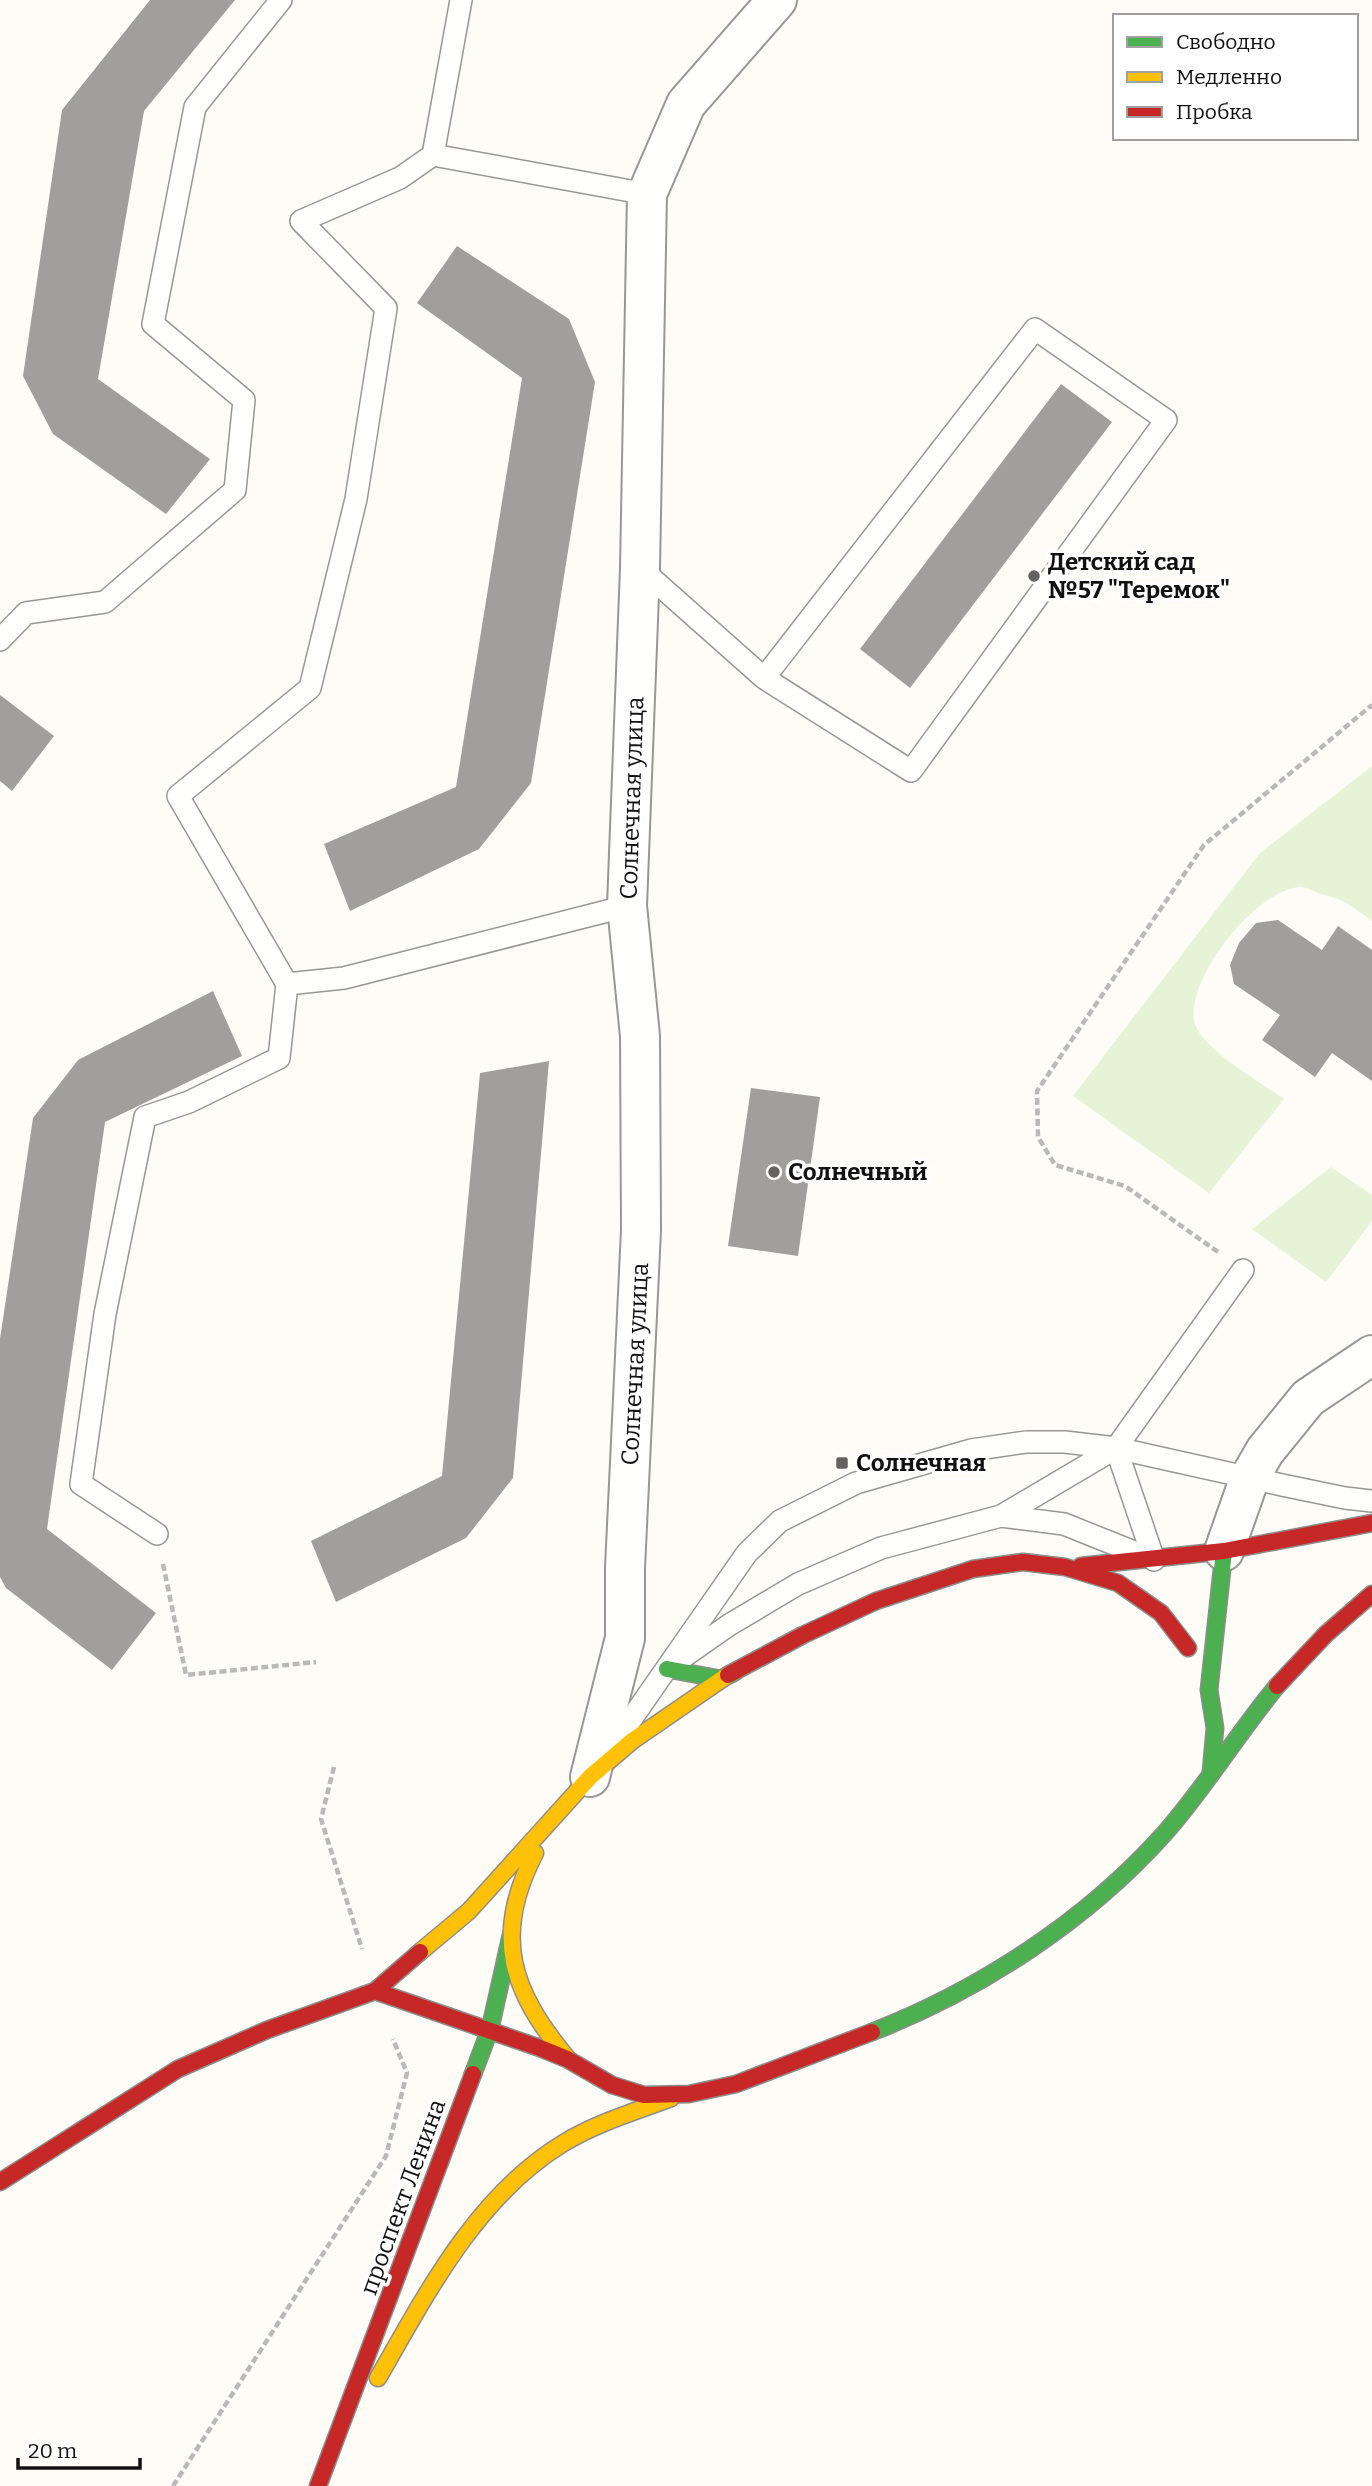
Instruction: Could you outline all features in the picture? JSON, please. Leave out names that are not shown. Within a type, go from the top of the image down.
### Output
[{"type":"main road","points":[[0,2182],[178,2069],[267,2030],[375,1991],[469,1911],[590,1777],[632,1741],[721,1679],[803,1635],[876,1601],[972,1569],[1023,1562],[1065,1567],[1156,1567],[1224,1551],[1372,1523]]},
{"type":"main road","points":[[1211,1772],[1215,1728],[1209,1690],[1224,1551]]},
{"type":"main road","points":[[1065,1567],[1118,1583],[1161,1613],[1188,1648]]},
{"type":"main road","points":[[375,1991],[490,2029],[568,2059],[619,2089],[642,2095],[673,2097],[738,2082],[803,2059],[956,1994],[1031,1946],[1094,1900],[1150,1849],[1186,1808],[1290,1671],[1372,1594]]},
{"type":"main road","points":[[1168,1598],[1209,1690]]},
{"type":"main road","points":[[667,1669],[721,1679]]},
{"type":"main road","points":[[564,1808],[524,1874],[516,1900],[511,1935],[519,1977],[528,2004],[543,2030],[568,2059]]},
{"type":"main road","name":"проспект Ленина","points":[[321,2479],[490,2029],[511,1935]]},
{"type":"main road","name":"проспект Ленина","points":[[321,2479],[441,2271],[482,2217],[522,2172],[561,2144],[598,2125],[673,2097]]},
{"type":"street","name":"Солнечная улица","points":[[590,1777],[625,1638],[626,1554],[641,1230],[640,1036],[627,906],[640,568],[647,194],[686,104],[777,0]]},
{"type":"street","points":[[1224,1551],[1250,1478],[1265,1451],[1308,1398],[1372,1355]]},
{"type":"street","points":[[625,1638],[667,1669]]},
{"type":"lane","points":[[0,640],[26,613],[106,602],[235,490],[244,400],[153,324],[195,107],[281,0]]},
{"type":"lane","points":[[157,1534],[81,1484],[104,1314],[145,1117],[189,1102],[279,1058],[287,984],[178,796],[310,688],[356,499],[386,308],[301,221],[400,178],[433,155],[461,0]]},
{"type":"lane","points":[[433,155],[647,194]]},
{"type":"lane","points":[[640,568],[764,678],[911,771],[1166,420],[1035,328],[764,678]]},
{"type":"lane","points":[[287,984],[344,978],[627,906]]},
{"type":"lane","points":[[667,1669],[729,1625],[798,1584],[881,1548],[1001,1516],[1116,1448],[1243,1270]]},
{"type":"lane","points":[[590,1777],[747,1553],[780,1521],[856,1483],[971,1450],[1026,1442],[1065,1442],[1116,1448],[1345,1498],[1372,1501]]},
{"type":"lane","points":[[1116,1448],[1156,1567]]},
{"type":"lane","points":[[1001,1516],[1064,1524],[1156,1567]]},
{"type":"path","points":[[1243,1270],[1125,1186],[1055,1166],[1038,1137],[1037,1091],[1204,845],[1372,705]]},
{"type":"path","points":[[157,1534],[186,1675],[316,1662]]},
{"type":"path","points":[[334,1767],[321,1819],[362,1950]]},
{"type":"path","points":[[173,2486],[386,2156],[407,2073],[393,2039]]},
{"type":"green space","points":[[1372,766],[1372,921],[1342,901],[1306,888],[1283,891],[1264,902],[1228,938],[1202,981],[1195,1002],[1194,1020],[1198,1030],[1218,1052],[1284,1099],[1209,1193],[1073,1096],[1260,853]]},
{"type":"green space","points":[[1331,1167],[1372,1195],[1372,1221],[1326,1282],[1252,1229]]},
{"type":"building","points":[[150,0],[235,0],[144,111],[98,379],[210,459],[166,514],[53,434],[23,376],[62,110]]},
{"type":"building","points":[[457,246],[569,319],[595,382],[531,783],[479,849],[350,911],[324,844],[456,787],[522,378],[417,303]]},
{"type":"building","points":[[1061,384],[1112,422],[910,688],[860,649]]},
{"type":"building","points":[[0,695],[54,736],[12,791],[0,781]]},
{"type":"building","points":[[1278,920],[1322,950],[1338,926],[1372,950],[1372,1081],[1332,1053],[1315,1077],[1262,1040],[1280,1015],[1234,984],[1230,965],[1239,943],[1256,923]]},
{"type":"building","points":[[213,991],[242,1056],[105,1122],[47,1529],[156,1613],[112,1670],[6,1588],[0,1577],[0,1339],[33,1118],[78,1060]]},
{"type":"building","points":[[549,1061],[513,1478],[466,1538],[336,1602],[311,1541],[442,1476],[480,1073]]},
{"type":"building","name":"Солнечный","points":[[751,1088],[820,1097],[798,1256],[728,1246]]},
{"type":"traffic: fast","points":[[1211,1772],[1215,1728],[1209,1690],[1224,1551]]},
{"type":"traffic: fast","points":[[667,1669],[721,1679],[735,1672]]},
{"type":"traffic: fast","points":[[872,2032],[952,1996],[991,1974],[1066,1924],[1101,1896],[1164,1834],[1277,1686]]},
{"type":"traffic: fast","points":[[473,2074],[490,2029],[511,1935]]},
{"type":"traffic: slow","points":[[420,1952],[469,1911],[590,1777],[632,1741],[728,1675]]},
{"type":"traffic: slow","points":[[535,1853],[514,1911],[514,1962],[521,1986],[533,2010],[568,2059]]},
{"type":"traffic: slow","points":[[378,2378],[456,2249],[504,2191],[531,2166],[562,2144],[615,2118],[671,2098]]},
{"type":"traffic: jam","points":[[1081,1566],[1224,1551],[1372,1523]]},
{"type":"traffic: jam","points":[[728,1675],[803,1635],[876,1601],[973,1569],[1023,1562],[1065,1567],[1118,1583],[1161,1613],[1188,1648]]},
{"type":"traffic: jam","points":[[1277,1686],[1326,1634],[1372,1594]]},
{"type":"traffic: jam","points":[[0,2182],[178,2069],[267,2030],[375,1991],[420,1952]]},
{"type":"traffic: jam","points":[[375,1991],[540,2048],[567,2059],[612,2085],[644,2095],[689,2094],[736,2084],[872,2032]]},
{"type":"traffic: jam","points":[[318,2486],[473,2074]]},
{"type":"place","name":"Детский сад №57 \"Теремок\"","points":[[1034,576]]},
{"type":"place","name":"Солнечный","points":[[774,1172]]},
{"type":"place","name":"Солнечная","points":[[842,1463]]}]
